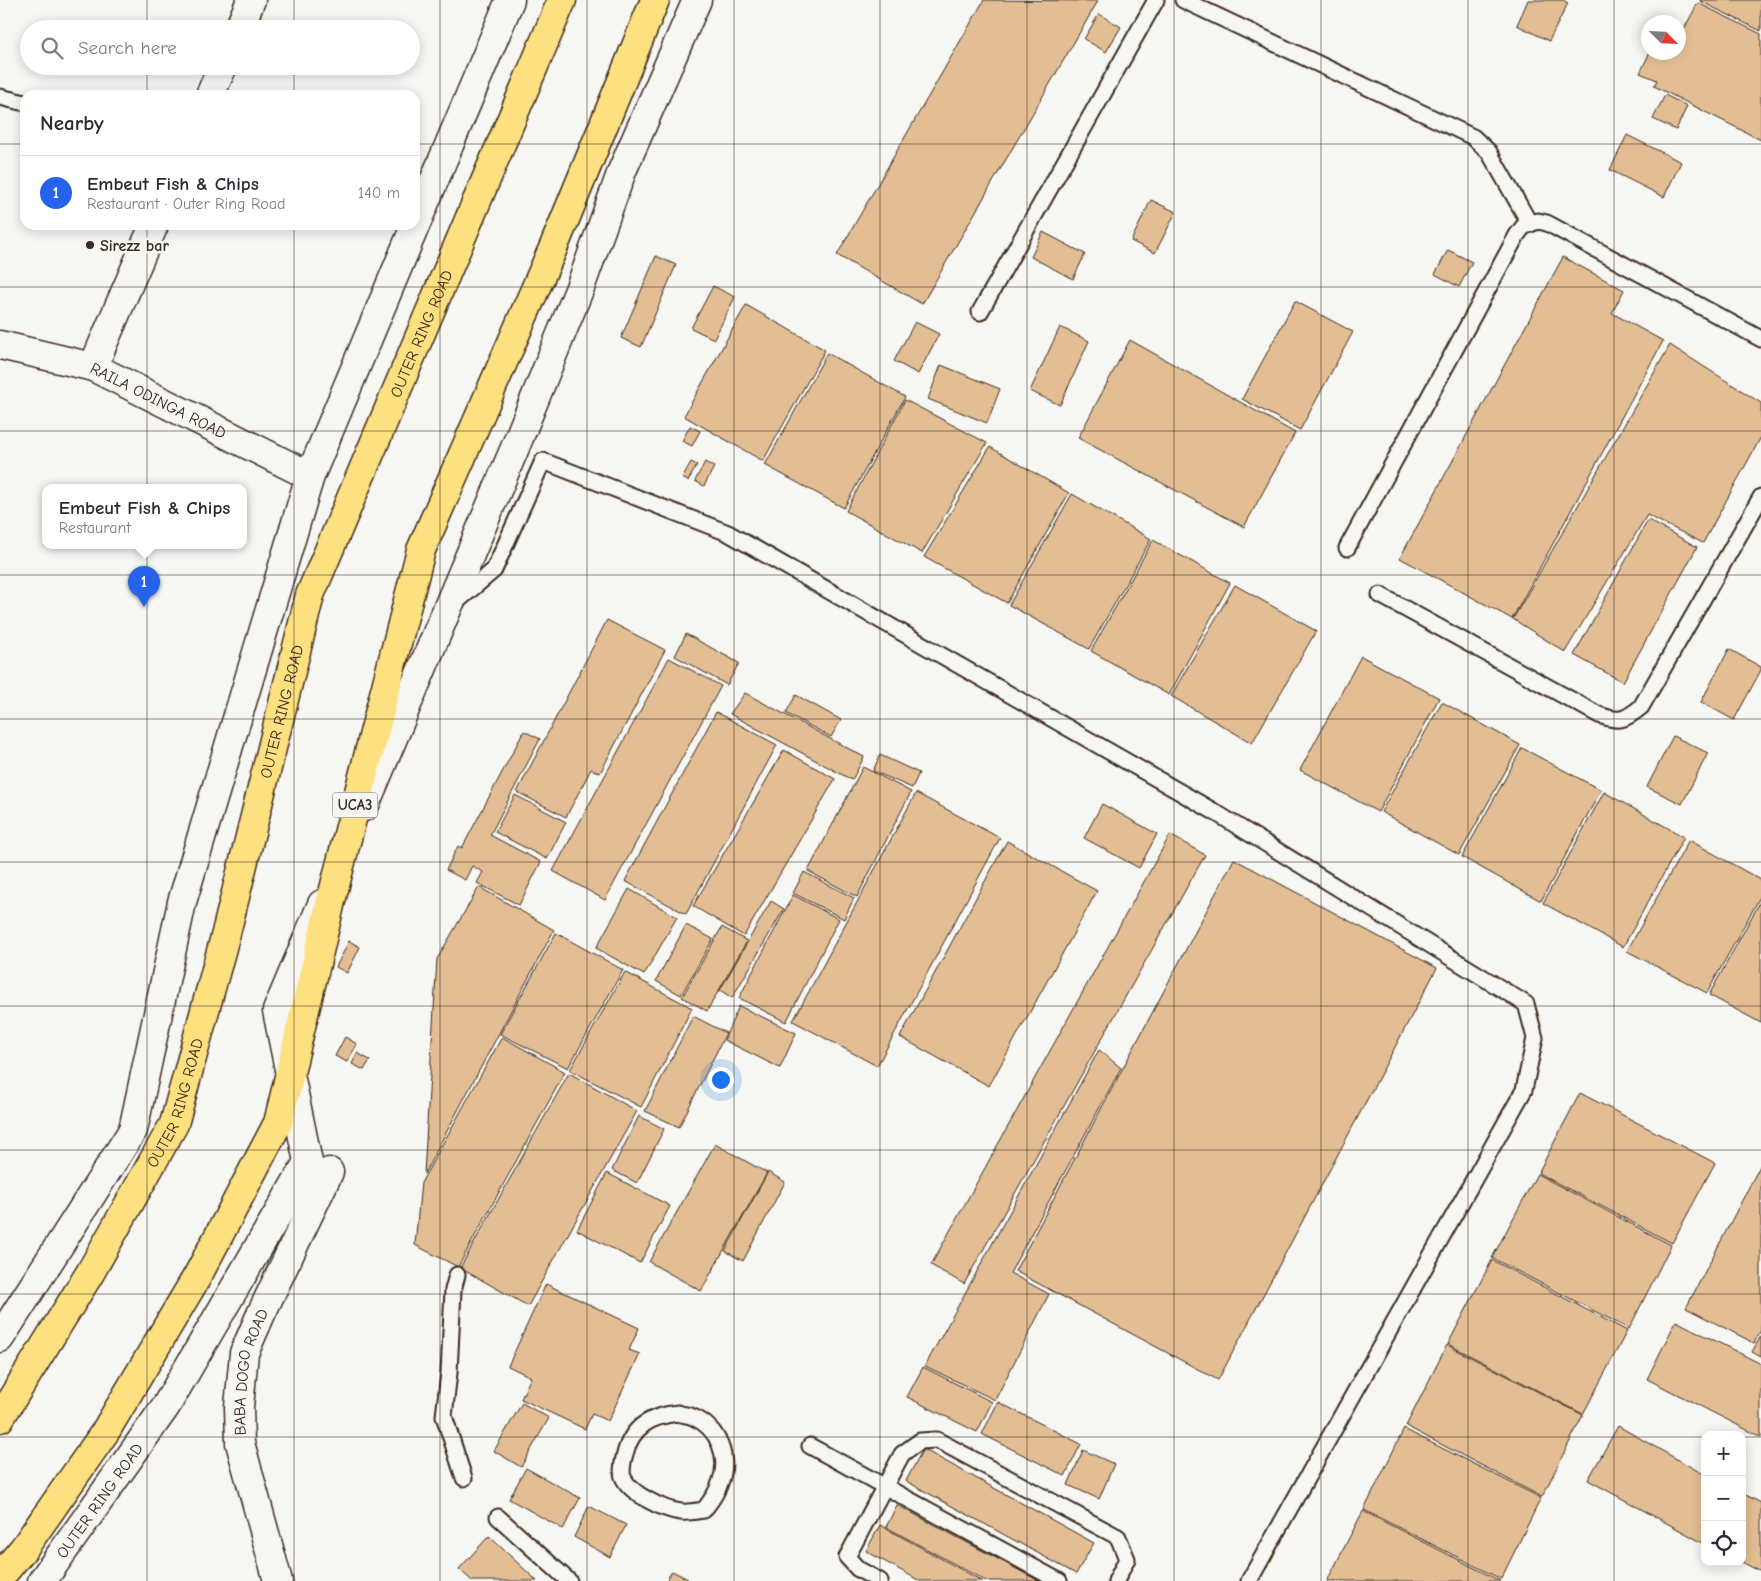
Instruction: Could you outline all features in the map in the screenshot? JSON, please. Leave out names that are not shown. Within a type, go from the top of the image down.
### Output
[{"type":"main road","points":[[243,20],[251,0]]},
{"type":"main road","name":"OUTER RING ROAD","points":[[420,214],[510,0]]},
{"type":"main road","name":"OUTER RING ROAD","points":[[0,1418],[90,1274],[174,1124],[226,933],[310,595],[562,0]]},
{"type":"main road","name":"UCA3","points":[[0,1577],[24,1548],[105,1432],[198,1274],[278,1123],[334,888],[421,550],[554,246],[655,0]]},
{"type":"main road","name":"OUTER RING ROAD","points":[[42,1581],[166,1406],[308,1162],[277,1011],[581,285],[622,171],[697,0]]},
{"type":"main road","points":[[212,90],[219,75]]},
{"type":"main road","points":[[93,366],[152,230]]},
{"type":"main road","name":"OUTER RING ROAD","points":[[0,1338],[133,1130],[182,902],[310,476],[413,230]]},
{"type":"main road","name":"RAILA ODINGA ROAD","points":[[0,345],[93,366],[310,476]]},
{"type":"main road","name":"BABA DOGO ROAD","points":[[278,1581],[240,1443],[239,1407],[244,1354],[261,1314],[329,1172]]},
{"type":"lane","points":[[980,312],[1156,0]]},
{"type":"lane","points":[[1183,0],[1473,137],[1489,152],[1530,224]]},
{"type":"lane","points":[[0,97],[20,102]]},
{"type":"lane","points":[[1347,548],[1523,227],[1538,221],[1547,223],[1761,339]]},
{"type":"lane","points":[[446,610],[494,570],[543,461],[728,533],[1213,811],[1526,1004],[1535,1038],[1524,1090],[1249,1581]]},
{"type":"lane","points":[[1380,595],[1599,715],[1617,721],[1630,717],[1641,707],[1761,497]]},
{"type":"lane","points":[[457,1275],[453,1290],[449,1373],[444,1416],[464,1478]]},
{"type":"lane","points":[[662,1415],[686,1415],[694,1417],[707,1426],[717,1438],[723,1452],[724,1468],[720,1484],[704,1510],[681,1512],[657,1505],[636,1493],[623,1477],[623,1460],[627,1444],[636,1431],[648,1421],[662,1415]]},
{"type":"lane","points":[[880,1581],[858,1569],[847,1557],[902,1454],[920,1441],[937,1440],[1118,1537],[1127,1559],[1116,1581]]},
{"type":"lane","points":[[810,1446],[1059,1581]]},
{"type":"lane","points":[[498,1517],[569,1581]]},
{"type":"building","points":[[984,0],[1098,1],[922,304],[837,255]]},
{"type":"building","points":[[1528,0],[1563,0],[1568,3],[1549,41],[1517,25]]},
{"type":"building","points":[[1761,0],[1761,31],[1700,1]]},
{"type":"building","points":[[1698,3],[1761,34],[1761,140],[1654,86],[1657,80],[1640,73],[1646,60],[1686,60],[1686,25]]},
{"type":"building","points":[[1099,14],[1121,27],[1106,52],[1084,39]]},
{"type":"building","points":[[1665,95],[1687,106],[1676,130],[1653,119]]},
{"type":"building","points":[[1627,135],[1681,162],[1664,197],[1610,170]]},
{"type":"building","points":[[1151,200],[1176,212],[1155,253],[1131,241]]},
{"type":"building","points":[[1043,232],[1085,254],[1073,279],[1031,257]]},
{"type":"building","points":[[1448,250],[1472,262],[1459,287],[1435,274]]},
{"type":"building","points":[[656,256],[676,265],[641,347],[621,338]]},
{"type":"building","points":[[1563,257],[1624,290],[1612,313],[1663,341],[1512,619],[1400,558]]},
{"type":"building","points":[[713,286],[735,297],[714,339],[691,328]]},
{"type":"building","points":[[1295,301],[1353,332],[1300,430],[1242,399]]},
{"type":"building","points":[[746,305],[825,350],[763,461],[684,416]]},
{"type":"building","points":[[915,322],[939,334],[918,374],[894,361]]},
{"type":"building","points":[[1060,327],[1089,341],[1060,405],[1030,391]]},
{"type":"building","points":[[1130,340],[1295,433],[1244,527],[1078,438]]},
{"type":"building","points":[[1670,345],[1761,403],[1761,437],[1703,543],[1647,515],[1565,652],[1513,619]]},
{"type":"building","points":[[827,353],[905,397],[844,508],[765,465]]},
{"type":"building","points":[[941,365],[1000,389],[987,423],[928,399]]},
{"type":"building","points":[[905,400],[987,443],[922,553],[846,511]]},
{"type":"building","points":[[690,426],[700,431],[692,446],[682,441]]},
{"type":"building","points":[[990,447],[1069,493],[1007,603],[924,557]]},
{"type":"building","points":[[691,462],[697,465],[688,481],[682,478]]},
{"type":"building","points":[[705,462],[714,467],[704,486],[695,481]]},
{"type":"building","points":[[1072,494],[1151,539],[1089,649],[1009,605]]},
{"type":"building","points":[[1648,520],[1697,547],[1623,682],[1574,655]]},
{"type":"building","points":[[1153,540],[1230,583],[1169,695],[1091,651]]},
{"type":"building","points":[[1235,585],[1316,631],[1252,743],[1171,696]]},
{"type":"building","points":[[607,620],[665,650],[600,773],[591,769],[566,817],[517,792]]},
{"type":"building","points":[[686,634],[739,663],[727,685],[675,656]]},
{"type":"building","points":[[1729,649],[1761,667],[1734,720],[1701,702]]},
{"type":"building","points":[[1361,656],[1439,698],[1378,812],[1300,770]]},
{"type":"building","points":[[669,658],[721,686],[605,900],[553,871]]},
{"type":"building","points":[[745,693],[864,757],[852,780],[730,714]]},
{"type":"building","points":[[796,695],[841,720],[831,737],[786,713]]},
{"type":"building","points":[[1442,702],[1520,745],[1459,855],[1381,812]]},
{"type":"building","points":[[716,712],[777,745],[686,914],[625,881]]},
{"type":"building","points":[[524,731],[540,739],[490,835],[541,862],[519,905],[477,883],[483,872],[472,866],[465,880],[446,870],[458,846],[462,848]]},
{"type":"building","points":[[1673,736],[1708,753],[1682,804],[1647,787]]},
{"type":"building","points":[[1522,748],[1601,790],[1541,901],[1462,857]]},
{"type":"building","points":[[784,750],[835,779],[744,936],[693,906]]},
{"type":"building","points":[[880,755],[919,773],[912,788],[873,771]]},
{"type":"building","points":[[863,767],[911,792],[857,897],[808,871]]},
{"type":"building","points":[[1604,792],[1684,837],[1623,947],[1543,903]]},
{"type":"building","points":[[916,793],[1000,838],[877,1066],[793,1021]]},
{"type":"building","points":[[515,795],[566,822],[547,859],[495,832]]},
{"type":"building","points":[[1102,804],[1157,834],[1139,868],[1084,838]]},
{"type":"building","points":[[1170,835],[1205,855],[964,1284],[931,1265]]},
{"type":"building","points":[[1689,840],[1761,880],[1761,895],[1707,993],[1627,951]]},
{"type":"building","points":[[1007,841],[1097,891],[989,1086],[900,1037]]},
{"type":"building","points":[[1234,859],[1437,968],[1218,1380],[1015,1271]]},
{"type":"building","points":[[804,872],[854,898],[844,919],[793,893]]},
{"type":"building","points":[[479,887],[554,930],[424,1174],[437,959]]},
{"type":"building","points":[[629,889],[677,917],[644,975],[596,948]]},
{"type":"building","points":[[793,895],[839,919],[786,1022],[739,998]]},
{"type":"building","points":[[1761,900],[1761,1023],[1709,995]]},
{"type":"building","points":[[771,901],[784,909],[732,998],[720,990]]},
{"type":"building","points":[[686,925],[713,939],[681,995],[656,981]]},
{"type":"building","points":[[722,927],[747,941],[707,1011],[682,997]]},
{"type":"building","points":[[556,933],[623,970],[568,1068],[500,1034]]},
{"type":"building","points":[[349,941],[360,947],[347,973],[336,967]]},
{"type":"building","points":[[625,972],[692,1008],[641,1107],[570,1070]]},
{"type":"building","points":[[739,1006],[796,1033],[780,1068],[724,1040]]},
{"type":"building","points":[[693,1016],[726,1033],[679,1127],[645,1111]]},
{"type":"building","points":[[345,1037],[357,1044],[347,1062],[335,1056]]},
{"type":"building","points":[[502,1037],[565,1072],[458,1267],[415,1245],[421,1183]]},
{"type":"building","points":[[1099,1050],[1121,1068],[1010,1273],[1049,1294],[995,1400],[925,1366]]},
{"type":"building","points":[[357,1053],[370,1060],[364,1070],[352,1064]]},
{"type":"building","points":[[569,1073],[637,1111],[528,1306],[460,1268]]},
{"type":"building","points":[[1580,1093],[1715,1163],[1672,1243],[1538,1173]]},
{"type":"building","points":[[639,1116],[664,1129],[637,1183],[612,1170]]},
{"type":"building","points":[[715,1144],[767,1173],[701,1291],[649,1262]]},
{"type":"building","points":[[1761,1164],[1761,1330],[1754,1343],[1686,1308]]},
{"type":"building","points":[[768,1172],[785,1182],[743,1261],[725,1251]]},
{"type":"building","points":[[607,1173],[670,1206],[640,1263],[577,1230]]},
{"type":"building","points":[[1537,1174],[1671,1245],[1629,1329],[1492,1258]]},
{"type":"building","points":[[1492,1260],[1627,1331],[1583,1414],[1448,1344]]},
{"type":"building","points":[[546,1284],[639,1328],[629,1350],[640,1354],[608,1421],[592,1414],[585,1429],[521,1399],[531,1377],[508,1366]]},
{"type":"building","points":[[1676,1321],[1761,1364],[1761,1437],[1647,1379]]},
{"type":"building","points":[[1761,1336],[1761,1357],[1752,1352]]},
{"type":"building","points":[[1447,1345],[1583,1415],[1542,1497],[1406,1426]]},
{"type":"building","points":[[923,1367],[992,1402],[977,1432],[907,1397]]},
{"type":"building","points":[[998,1402],[1081,1444],[1065,1476],[982,1434]]},
{"type":"building","points":[[522,1403],[549,1418],[521,1467],[494,1451]]},
{"type":"building","points":[[1618,1426],[1701,1473],[1701,1542],[1588,1480]]},
{"type":"building","points":[[1404,1429],[1541,1498],[1501,1579],[1364,1510]]},
{"type":"building","points":[[923,1449],[1094,1543],[1076,1574],[906,1481]]},
{"type":"building","points":[[1083,1450],[1114,1464],[1099,1499],[1068,1485]]},
{"type":"building","points":[[526,1468],[580,1498],[563,1529],[509,1499]]},
{"type":"building","points":[[1746,1495],[1761,1503],[1761,1572],[1746,1564]]},
{"type":"building","points":[[897,1505],[1039,1581],[986,1581],[886,1527]]},
{"type":"building","points":[[589,1506],[626,1525],[610,1557],[574,1537]]},
{"type":"building","points":[[1363,1511],[1500,1581],[1327,1581]]},
{"type":"building","points":[[880,1525],[982,1581],[920,1581],[866,1551]]},
{"type":"building","points":[[489,1536],[537,1581],[472,1581],[459,1569]]},
{"type":"building","points":[[672,1571],[688,1579],[687,1581],[666,1581]]},
{"type":"place","name":"Sirezz bar","points":[[90,245]]},
{"type":"place","name":"Embeut Fish & Chips","points":[[144,607]]}]
